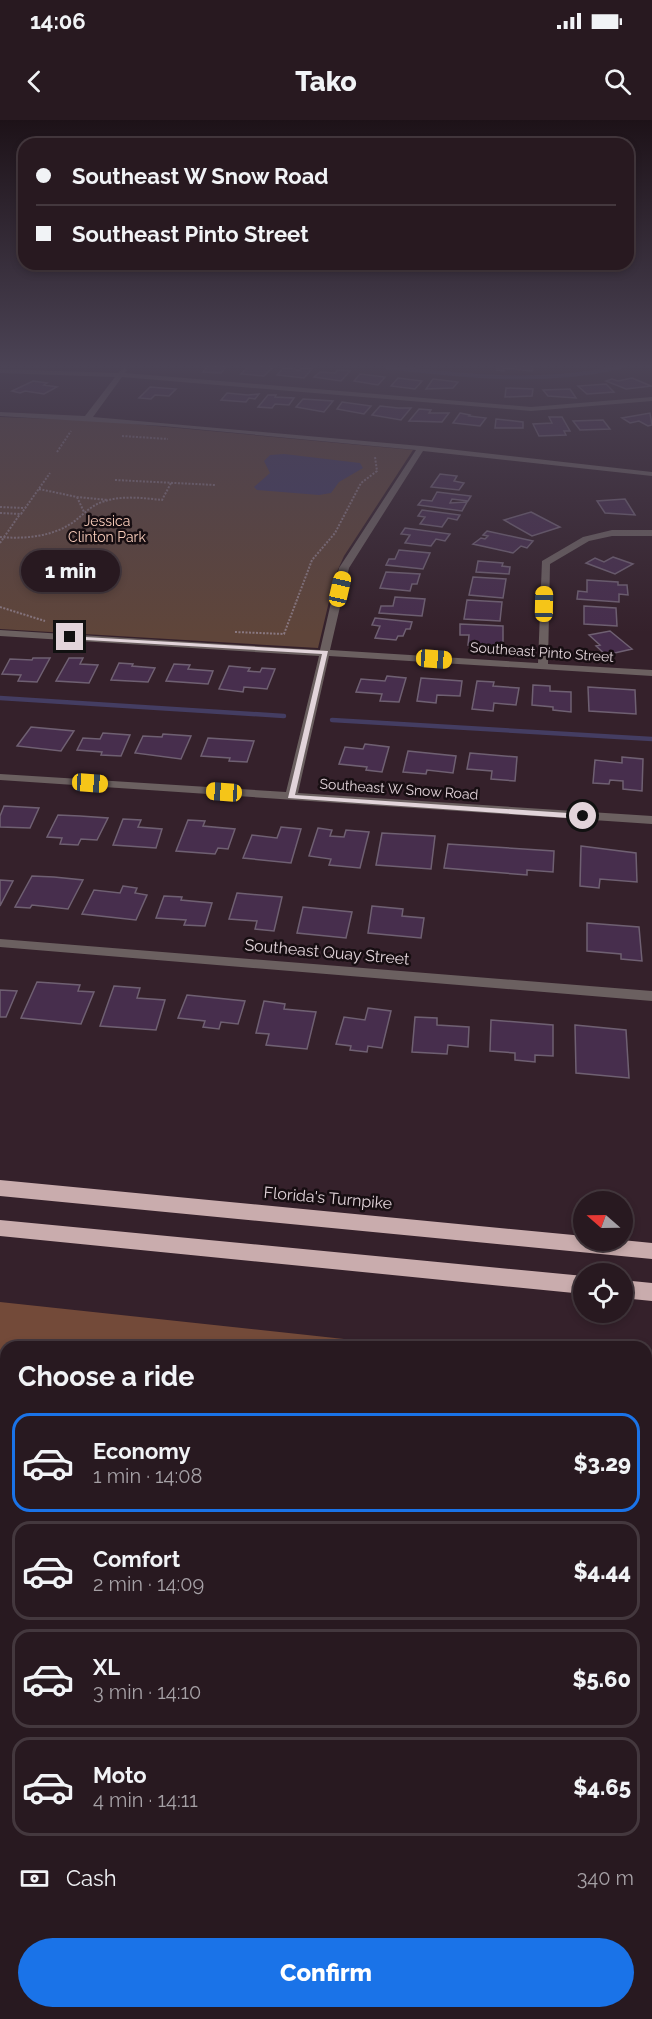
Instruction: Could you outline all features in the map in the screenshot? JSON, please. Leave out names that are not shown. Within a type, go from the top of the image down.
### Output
[{"type":"highway","name":"Florida's Turnpike","points":[[0,1188],[652,1251]]},
{"type":"highway","points":[[0,1228],[573,1284]]},
{"type":"highway","points":[[633,1290],[652,1292]]},
{"type":"street","points":[[291,797],[344,568],[416,456]]},
{"type":"street","points":[[489,456],[652,474]]},
{"type":"street","points":[[543,665],[545,563],[586,539],[612,533],[652,533]]},
{"type":"street","name":"Southeast Pinto Street","points":[[0,633],[652,673]]},
{"type":"street","name":"Southeast W Snow Road","points":[[0,777],[652,820]]},
{"type":"street","name":"Southeast Quay Street","points":[[0,943],[652,996]]},
{"type":"path","points":[[227,631],[284,634],[312,560],[335,533],[361,483],[377,471],[375,457],[368,456]]},
{"type":"path","points":[[0,543],[2,537],[50,473]]},
{"type":"path","points":[[115,480],[215,485]]},
{"type":"path","points":[[39,489],[77,497],[162,500],[171,483]]},
{"type":"path","points":[[77,497],[84,512]]},
{"type":"path","points":[[2,537],[51,533],[71,524],[84,512],[111,500]]},
{"type":"path","points":[[0,507],[25,508]]},
{"type":"path","points":[[0,513],[21,514]]},
{"type":"path","points":[[0,608],[48,622]]},
{"type":"green space","name":"Jessica Clinton Park","points":[[0,456],[409,456],[344,556],[335,576],[318,648],[0,629]]},
{"type":"shaded area","points":[[269,456],[298,456],[360,463],[363,468],[339,482],[331,493],[319,495],[257,490],[254,487],[270,473],[264,461]]},
{"type":"shaded area","points":[[0,1302],[362,1341],[0,1341]]},
{"type":"building","points":[[440,474],[457,476],[454,481],[464,483],[459,490],[431,487]]},
{"type":"building","points":[[437,492],[471,496],[468,501],[452,499],[450,503],[467,502],[462,511],[418,505],[422,500],[432,501]]},
{"type":"building","points":[[625,499],[635,515],[605,513],[597,501]]},
{"type":"building","points":[[422,510],[460,515],[457,520],[448,518],[442,527],[420,524],[425,517],[418,516]]},
{"type":"building","points":[[531,512],[560,527],[532,536],[504,520]]},
{"type":"building","points":[[405,528],[450,534],[445,541],[436,539],[431,546],[405,543],[410,535],[401,534]]},
{"type":"building","points":[[487,531],[533,541],[527,548],[521,546],[513,553],[473,544],[481,538],[485,539],[488,536],[483,535]]},
{"type":"building","points":[[399,550],[430,553],[423,569],[386,565],[389,559],[395,559]]},
{"type":"building","points":[[613,557],[633,564],[615,574],[586,563],[595,558],[604,562]]},
{"type":"building","points":[[478,561],[503,563],[502,566],[510,567],[509,574],[476,572]]},
{"type":"building","points":[[386,572],[420,574],[417,584],[412,584],[410,591],[380,588]]},
{"type":"building","points":[[473,577],[506,579],[503,598],[469,595]]},
{"type":"building","points":[[587,580],[618,582],[618,585],[627,585],[628,595],[619,594],[619,602],[577,599],[578,591],[587,592]]},
{"type":"building","points":[[395,597],[425,599],[422,616],[379,613],[381,606],[393,606]]},
{"type":"building","points":[[467,600],[502,602],[500,621],[464,619]]},
{"type":"building","points":[[584,606],[616,608],[617,626],[584,624]]},
{"type":"building","points":[[375,618],[412,622],[410,629],[406,629],[403,636],[398,636],[396,640],[375,638],[380,626],[372,625]]},
{"type":"building","points":[[460,624],[503,626],[503,646],[468,645],[469,635],[460,635]]},
{"type":"building","points":[[610,631],[632,649],[606,655],[596,646],[600,645],[589,635]]},
{"type":"building","points":[[33,658],[50,658],[37,682],[18,681],[21,675],[2,674],[10,659],[32,660]]},
{"type":"building","points":[[69,658],[83,658],[80,664],[98,665],[89,683],[56,681]]},
{"type":"building","points":[[119,663],[155,668],[148,682],[111,680]]},
{"type":"building","points":[[174,664],[190,665],[188,669],[213,671],[208,684],[166,681]]},
{"type":"building","points":[[229,666],[250,668],[248,671],[260,672],[262,668],[275,669],[267,689],[244,687],[243,692],[219,689]]},
{"type":"building","points":[[387,676],[406,678],[399,702],[380,701],[382,694],[356,692],[361,679],[385,681]]},
{"type":"building","points":[[421,678],[462,681],[460,696],[437,695],[436,703],[417,701]]},
{"type":"building","points":[[477,681],[494,682],[493,686],[519,688],[516,705],[494,703],[493,711],[472,709]]},
{"type":"building","points":[[533,685],[550,686],[550,691],[571,692],[571,712],[532,705]]},
{"type":"building","points":[[588,687],[635,690],[636,714],[589,711]]},
{"type":"building","points":[[31,727],[74,731],[61,751],[17,746]]},
{"type":"building","points":[[103,733],[130,735],[121,756],[77,750],[83,738],[100,739]]},
{"type":"building","points":[[163,734],[191,736],[181,759],[135,753],[143,736],[162,737]]},
{"type":"building","points":[[208,738],[254,741],[247,762],[229,761],[230,758],[201,756]]},
{"type":"building","points":[[365,744],[389,747],[382,772],[366,770],[367,767],[339,764],[345,747],[363,749]]},
{"type":"building","points":[[408,751],[456,756],[453,773],[427,770],[426,774],[403,772]]},
{"type":"building","points":[[470,753],[517,757],[515,781],[491,779],[492,771],[467,769]]},
{"type":"building","points":[[622,757],[643,759],[642,791],[623,789],[623,781],[610,780],[609,784],[593,783],[595,760],[622,763]]},
{"type":"building","points":[[4,806],[39,808],[30,828],[0,827],[0,816]]},
{"type":"building","points":[[58,815],[108,818],[97,840],[81,839],[78,845],[60,844],[62,838],[47,837]]},
{"type":"building","points":[[123,819],[141,820],[138,827],[162,829],[156,848],[113,845]]},
{"type":"building","points":[[188,820],[205,821],[203,826],[235,829],[228,849],[218,848],[215,854],[176,851]]},
{"type":"building","points":[[281,827],[301,829],[291,863],[243,858],[252,835],[277,838]]},
{"type":"building","points":[[318,828],[332,830],[330,836],[344,837],[346,830],[369,832],[360,868],[329,865],[331,859],[309,856]]},
{"type":"building","points":[[382,833],[435,836],[431,869],[376,865]]},
{"type":"building","points":[[448,844],[554,851],[553,872],[527,870],[527,875],[444,868]]},
{"type":"building","points":[[581,846],[636,853],[637,882],[600,879],[599,888],[580,886]]},
{"type":"building","points":[[32,876],[83,880],[68,909],[32,905],[30,908],[15,907]]},
{"type":"building","points":[[0,880],[13,881],[0,906]]},
{"type":"building","points":[[123,886],[137,888],[135,893],[147,895],[136,920],[82,914],[94,890],[120,893]]},
{"type":"building","points":[[237,893],[282,897],[274,931],[255,929],[257,921],[229,919]]},
{"type":"building","points":[[164,896],[212,903],[205,926],[184,925],[186,920],[156,918]]},
{"type":"building","points":[[372,906],[403,909],[402,916],[424,918],[421,938],[368,933]]},
{"type":"building","points":[[303,907],[352,912],[346,938],[297,933]]},
{"type":"building","points":[[587,923],[639,927],[642,961],[621,959],[621,954],[587,951]]},
{"type":"building","points":[[37,982],[80,985],[78,991],[94,992],[81,1024],[21,1018]]},
{"type":"building","points":[[114,986],[140,988],[137,998],[165,1000],[156,1030],[100,1026]]},
{"type":"building","points":[[0,990],[17,991],[6,1017],[0,1017]]},
{"type":"building","points":[[187,995],[245,1001],[238,1024],[221,1022],[219,1029],[203,1027],[205,1021],[178,1018]]},
{"type":"building","points":[[264,1001],[285,1004],[284,1009],[316,1012],[307,1049],[266,1045],[269,1034],[256,1033]]},
{"type":"building","points":[[368,1008],[391,1011],[382,1048],[368,1046],[367,1052],[350,1050],[351,1046],[336,1044],[344,1017],[365,1020]]},
{"type":"building","points":[[415,1017],[437,1018],[437,1025],[469,1027],[468,1047],[448,1045],[447,1054],[412,1052]]},
{"type":"building","points":[[491,1020],[553,1025],[553,1056],[535,1055],[535,1062],[515,1060],[515,1053],[490,1051]]},
{"type":"building","points":[[575,1025],[626,1030],[629,1078],[576,1073]]},
{"type":"waterway","points":[[0,698],[284,716]]},
{"type":"waterway","points":[[332,720],[652,739]]},
{"type":"route","points":[[70,637],[325,652],[291,797],[583,816]]}]
